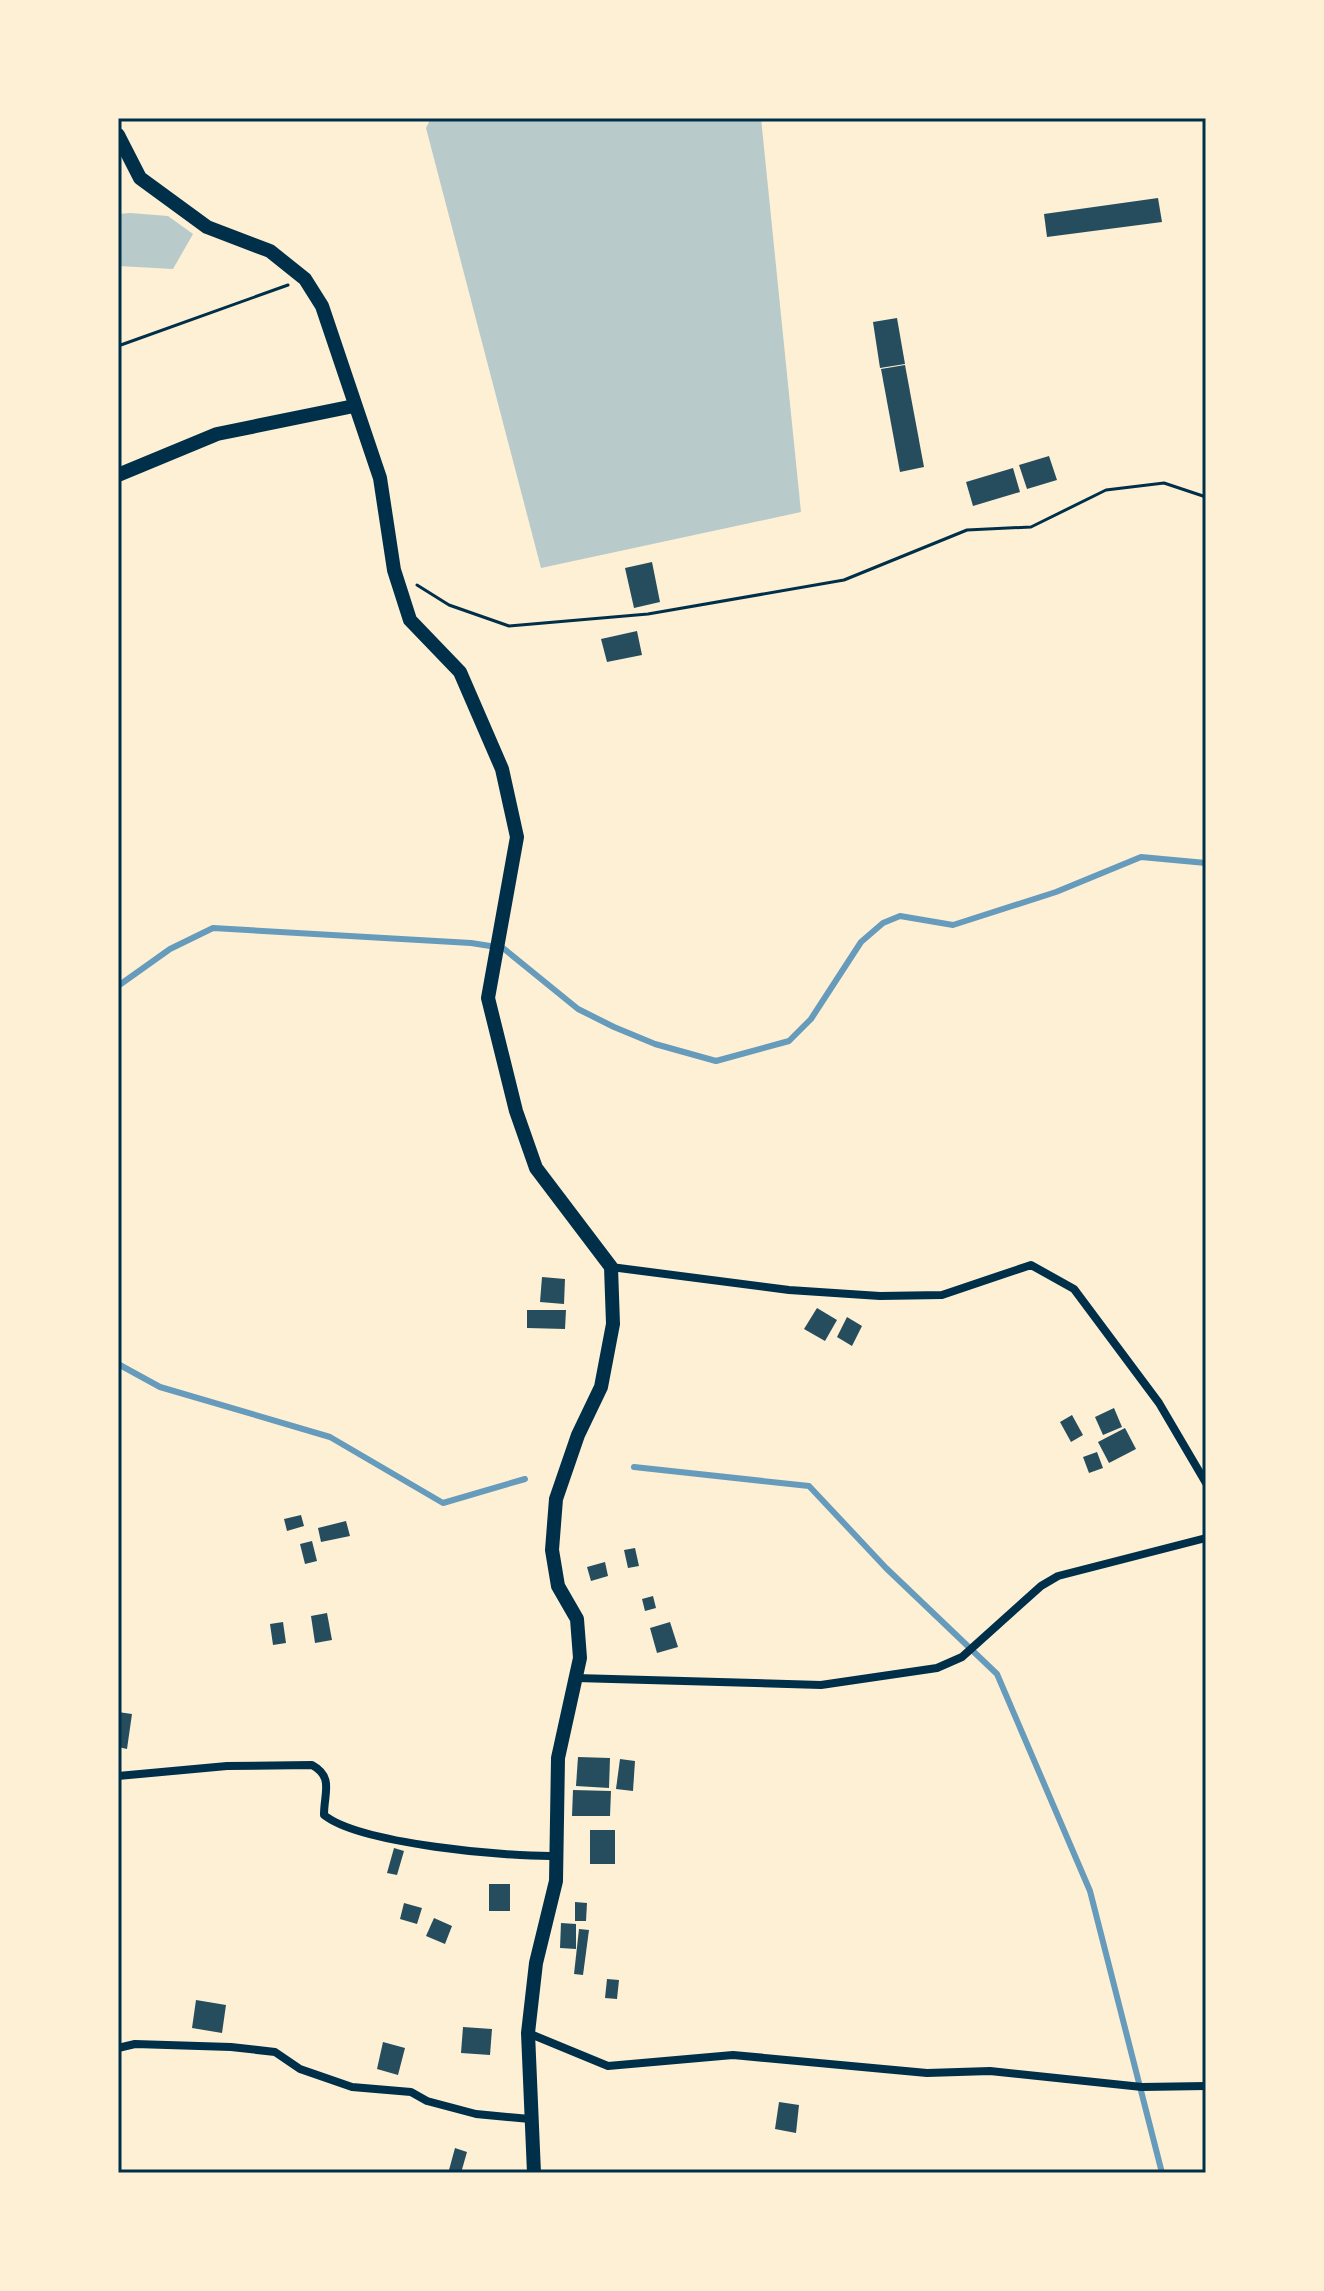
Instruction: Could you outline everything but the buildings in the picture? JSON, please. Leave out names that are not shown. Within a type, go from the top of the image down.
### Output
[{"type":"main road","points":[[118,135],[140,178],[207,227],[270,251],[305,279],[322,306],[380,478],[394,570],[410,620],[460,672],[502,769],[517,837],[491,965],[488,998],[496,1040],[536,1168],[611,1267],[613,1324],[601,1387],[556,1499],[552,1550],[558,1586],[577,1619],[580,1658],[558,1758],[556,1881],[536,1963],[528,2033],[534,2173]]},
{"type":"main road","points":[[118,475],[217,434],[354,406]]},
{"type":"street","points":[[611,1267],[789,1290],[880,1296],[942,1295],[1031,1265],[1074,1289],[1159,1403],[1206,1483]]},
{"type":"street","points":[[576,1678],[821,1685],[937,1668],[962,1657],[1041,1586],[1058,1576],[1206,1538]]},
{"type":"street","points":[[118,1776],[227,1766],[312,1765],[324,1771],[328,1782],[324,1815],[335,1823],[358,1831],[488,1852],[556,1856]]},
{"type":"street","points":[[528,2033],[608,2066],[733,2055],[927,2073],[990,2071],[1142,2087],[1206,2086]]},
{"type":"street","points":[[118,2048],[135,2044],[275,2052],[300,2069],[352,2087],[411,2092],[427,2101],[476,2114],[530,2119]]},
{"type":"path","points":[[118,346],[305,279]]},
{"type":"path","points":[[394,570],[449,605],[509,626],[617,616],[844,580],[967,530],[1031,527],[1106,490],[1164,483],[1206,497]]},
{"type":"shaded area","points":[[431,118],[761,118],[801,512],[541,568],[426,128]]},
{"type":"shaded area","points":[[118,214],[168,216],[193,234],[173,269],[118,266]]},
{"type":"waterway","points":[[118,986],[170,949],[213,928],[471,943],[503,948],[578,1009],[614,1027],[655,1044],[716,1061],[789,1041],[811,1019],[861,942],[883,923],[900,916],[953,925],[1056,892],[1141,857],[1206,863]]},
{"type":"waterway","points":[[118,1364],[160,1387],[330,1437],[443,1503],[525,1479]]},
{"type":"waterway","points":[[634,1467],[809,1486],[886,1568],[997,1674],[1090,1891],[1162,2173]]}]
